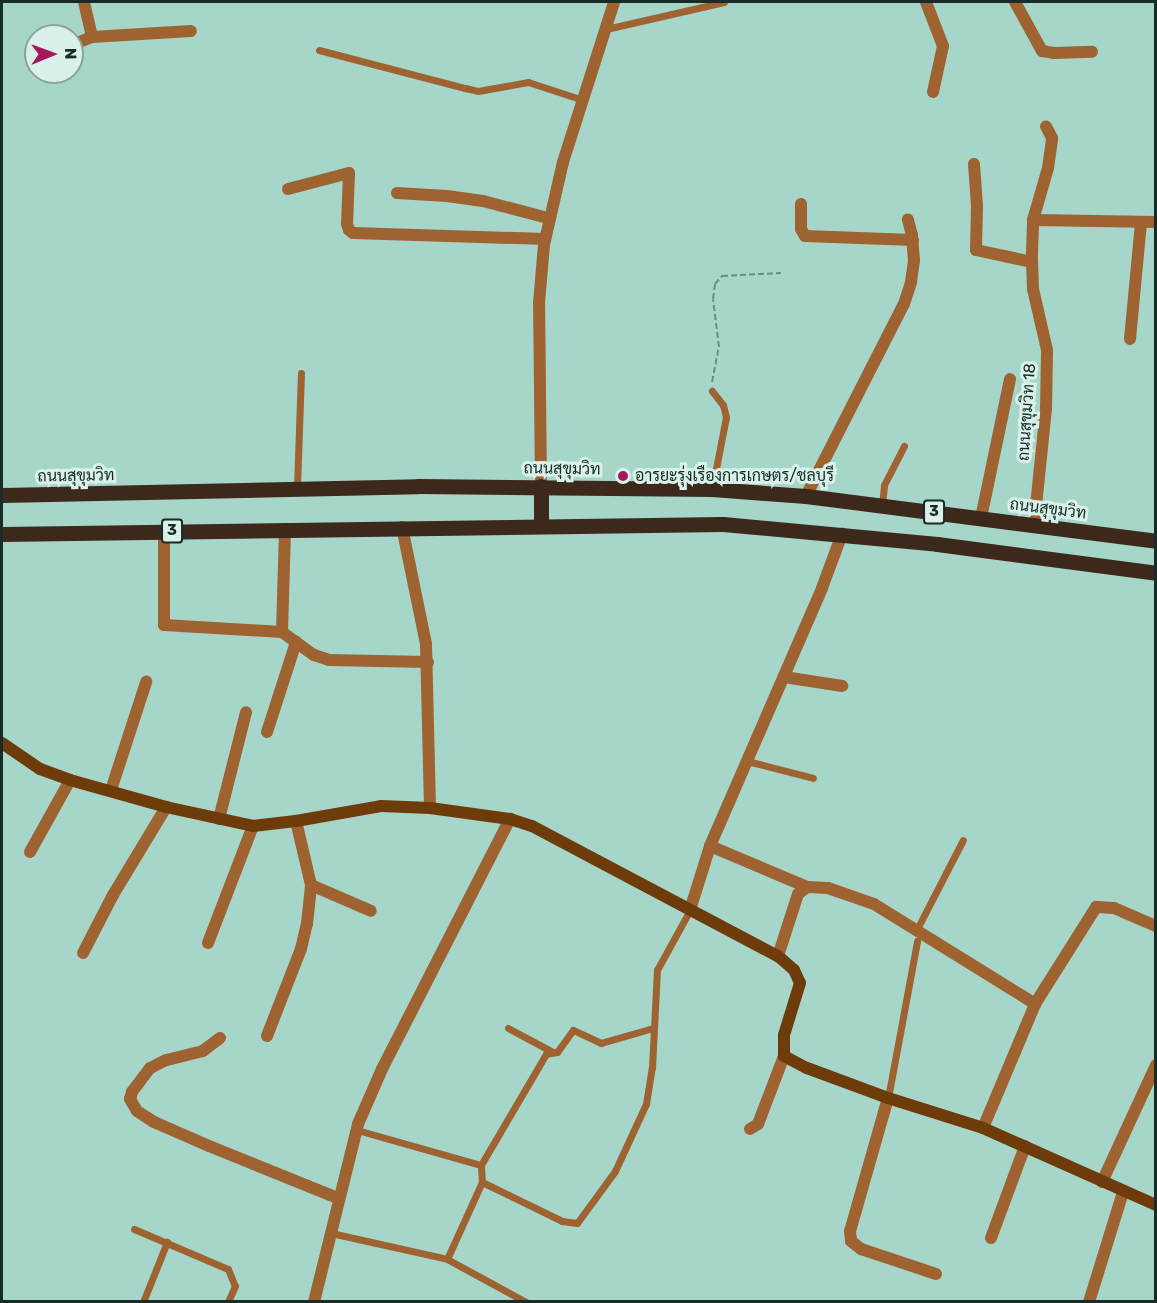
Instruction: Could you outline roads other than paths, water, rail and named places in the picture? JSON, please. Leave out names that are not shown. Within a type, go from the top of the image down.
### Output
[{"type":"main road","name":"ถนนสุขุมวิท","points":[[2,495],[297,487],[541,486],[712,489],[806,495],[1155,541]]},
{"type":"main road","points":[[541,486],[541,525]]},
{"type":"main road","name":"3","points":[[2,534],[723,524],[842,534],[1155,573]]},
{"type":"street","points":[[84,2],[92,37]]},
{"type":"street","points":[[541,486],[539,303],[545,239],[583,100],[614,2]]},
{"type":"street","points":[[926,2],[943,46],[933,92]]},
{"type":"street","points":[[1015,2],[1042,51],[1092,52]]},
{"type":"street","points":[[84,40],[92,37],[191,31]]},
{"type":"street","name":"ถนนสุขุมวิท 18","points":[[1034,525],[1046,409],[1047,350],[1033,289],[1033,220],[1048,168],[1052,138],[1046,126]]},
{"type":"street","points":[[974,164],[976,251],[1032,262]]},
{"type":"street","points":[[288,189],[349,172],[347,224],[349,230],[353,232],[545,239]]},
{"type":"street","points":[[398,193],[474,200],[549,218]]},
{"type":"street","points":[[801,204],[801,229],[805,236],[913,240]]},
{"type":"street","points":[[806,495],[904,304],[911,282],[913,240],[908,220]]},
{"type":"street","points":[[1033,220],[1155,222]]},
{"type":"street","points":[[1130,339],[1141,223]]},
{"type":"street","points":[[981,518],[1010,379]]},
{"type":"street","points":[[402,527],[428,662],[430,808]]},
{"type":"street","points":[[282,632],[285,529]]},
{"type":"street","points":[[164,531],[164,625],[282,632],[314,655],[329,660],[428,662]]},
{"type":"street","points":[[690,910],[710,846],[784,677],[842,534]]},
{"type":"street","points":[[267,732],[296,642]]},
{"type":"street","points":[[784,677],[842,686]]},
{"type":"street","points":[[111,790],[146,682]]},
{"type":"street","points":[[219,819],[246,712]]},
{"type":"street","points":[[2,743],[40,769],[70,780],[166,807],[253,826],[381,806],[430,808],[510,819],[532,826],[778,956],[794,970],[800,983],[784,1035],[784,1056],[758,1124],[750,1129]]},
{"type":"street","points":[[30,852],[70,780]]},
{"type":"street","points":[[83,953],[113,895],[166,807]]},
{"type":"street","points":[[314,1302],[338,1198],[357,1130],[382,1069],[510,819]]},
{"type":"street","points":[[267,1036],[304,937],[311,885],[296,821]]},
{"type":"street","points":[[208,943],[253,826]]},
{"type":"street","points":[[710,846],[807,887],[828,888],[874,904],[917,935],[1035,1004]]},
{"type":"street","points":[[311,885],[371,911]]},
{"type":"street","points":[[778,956],[798,894],[807,887]]},
{"type":"street","points":[[983,1128],[1035,1004],[1096,907],[1113,908],[1155,926]]},
{"type":"street","points":[[220,1038],[203,1051],[166,1060],[150,1068],[132,1092],[130,1099],[136,1111],[154,1122],[209,1146],[338,1198]]},
{"type":"street","points":[[784,1056],[807,1068],[888,1098],[983,1128],[1123,1192],[1155,1204]]},
{"type":"street","points":[[1102,1182],[1155,1065]]},
{"type":"street","points":[[888,1098],[850,1231],[851,1240],[861,1249],[936,1274]]},
{"type":"street","points":[[991,1238],[1025,1146]]},
{"type":"street","points":[[1089,1302],[1123,1192]]},
{"type":"lane","points":[[606,29],[724,2]]},
{"type":"lane","points":[[319,50],[478,91],[528,82],[583,100]]},
{"type":"lane","points":[[297,487],[301,374]]},
{"type":"lane","points":[[712,391],[723,405],[726,417],[712,489]]},
{"type":"lane","points":[[882,505],[884,485],[904,446]]},
{"type":"lane","points":[[747,761],[813,778]]},
{"type":"lane","points":[[888,1098],[917,935],[963,840]]},
{"type":"lane","points":[[482,1182],[562,1221],[577,1223],[615,1171],[646,1104],[652,1068],[657,970],[690,910]]},
{"type":"lane","points":[[508,1028],[557,1052],[573,1030],[601,1043],[653,1028]]},
{"type":"lane","points":[[447,1259],[482,1182],[481,1165],[546,1054],[551,1051]]},
{"type":"lane","points":[[357,1130],[481,1165]]},
{"type":"lane","points":[[134,1229],[228,1269],[235,1286],[228,1302]]},
{"type":"lane","points":[[331,1233],[447,1259],[526,1302]]},
{"type":"lane","points":[[143,1302],[166,1242]]},
{"type":"place","name":"อารยะรุ่งเรืองการเกษตร/ชลบุรี","points":[[623,476]]}]
